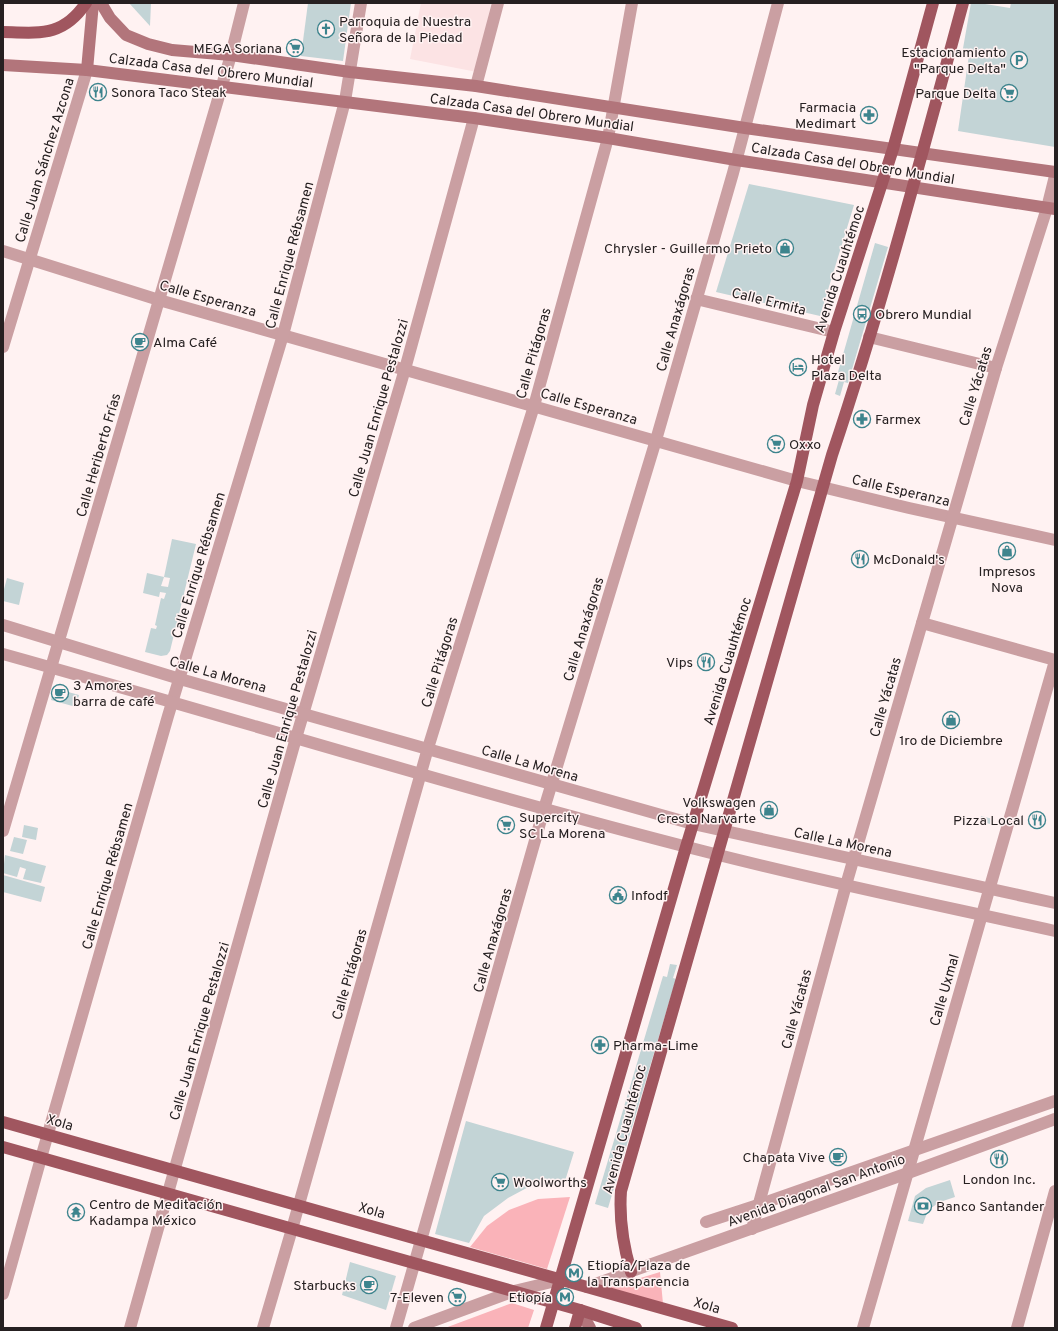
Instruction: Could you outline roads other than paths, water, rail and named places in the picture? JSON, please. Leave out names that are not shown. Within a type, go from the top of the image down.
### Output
[{"type":"main road","points":[[3,32],[42,33],[63,27],[79,13],[86,3]]},
{"type":"main road","name":"Calle Juan Sánchez Azcona","points":[[87,70],[93,3]]},
{"type":"main road","name":"Calzada Casa del Obrero Mundial","points":[[101,3],[110,18],[126,35],[148,44],[172,50],[231,55],[350,72],[476,86],[745,128],[1055,172]]},
{"type":"main road","name":"Avenida Cuauhtémoc","points":[[546,1328],[686,847],[796,481],[813,405],[834,332],[893,149],[933,3]]},
{"type":"main road","name":"Avenida Cuauhtémoc","points":[[631,1272],[621,1231],[619,1209],[621,1191],[822,488],[869,337],[922,153],[963,3]]},
{"type":"main road","name":"Calzada Casa del Obrero Mundial","points":[[3,65],[87,70],[474,118],[1051,209]]},
{"type":"main road","name":"Xola","points":[[3,1122],[732,1328]]},
{"type":"main road","points":[[3,1147],[514,1291],[636,1328]]},
{"type":"main road","points":[[574,1328],[580,1310]]},
{"type":"main road","points":[[580,1310],[590,1328]]},
{"type":"street","name":"Calle Heriberto Frías","points":[[3,832],[231,55],[244,3]]},
{"type":"street","name":"Calle Enrique Rébsamen","points":[[3,1294],[172,703],[283,335],[345,101],[361,3]]},
{"type":"street","points":[[476,86],[498,3]]},
{"type":"street","name":"Calle Pitágoras","points":[[263,1328],[428,748],[534,406],[608,138],[632,3]]},
{"type":"street","name":"Calle Anaxágoras","points":[[396,1328],[544,809],[656,440],[745,128],[778,3]]},
{"type":"street","name":"Calle Juan Sánchez Azcona","points":[[3,347],[87,70]]},
{"type":"street","name":"Calle Juan Enrique Pestalozzi","points":[[130,1328],[303,713],[405,369],[474,118]]},
{"type":"street","name":"Calle Yácatas","points":[[752,1229],[853,860],[952,517],[996,368],[1051,209],[1055,176]]},
{"type":"street","name":"Calle Esperanza","points":[[3,251],[159,300],[796,481],[1055,540]]},
{"type":"street","name":"Calle Ermita","points":[[696,299],[834,332]]},
{"type":"street","points":[[869,337],[996,368]]},
{"type":"street","points":[[922,623],[1055,660]]},
{"type":"street","name":"Calle La Morena","points":[[3,626],[180,679],[693,824],[724,832],[1055,903]]},
{"type":"street","points":[[3,654],[421,775],[686,847],[846,885],[1055,931]]},
{"type":"street","name":"Calle Uxmal","points":[[863,1328],[1055,660]]},
{"type":"street","name":"Avenida Diagonal San Antonio","points":[[706,1222],[1055,1101]]},
{"type":"street","name":"Avenida Diagonal San Antonio","points":[[587,1287],[1055,1119]]},
{"type":"street","points":[[1017,1328],[1055,1191]]},
{"type":"street","points":[[414,1328],[514,1291],[560,1280]]},
{"type":"place","name":"Parroquia de Nuestra Señora de la Piedad","points":[[326,29]]},
{"type":"place","name":"MEGA Soriana","points":[[295,48]]},
{"type":"place","name":"Estacionamiento \"Parque Delta\"","points":[[1019,60]]},
{"type":"place","name":"Sonora Taco Steak","points":[[98,92]]},
{"type":"place","name":"Parque Delta","points":[[1009,93]]},
{"type":"place","name":"Farmacia Medimart","points":[[869,115]]},
{"type":"place","name":"Chrysler - Guillermo Prieto","points":[[785,248]]},
{"type":"place","name":"Obrero Mundial","points":[[862,314]]},
{"type":"place","name":"Alma Café","points":[[140,342]]},
{"type":"place","name":"Hotel Plaza Delta","points":[[798,367]]},
{"type":"place","name":"Farmex","points":[[862,419]]},
{"type":"place","name":"Oxxo","points":[[776,444]]},
{"type":"place","name":"Impresos Nova","points":[[1007,551]]},
{"type":"place","name":"McDonald's","points":[[860,559]]},
{"type":"place","name":"Vips","points":[[706,662]]},
{"type":"place","name":"3 Amores barra de café","points":[[60,693]]},
{"type":"place","name":"1ro de Diciembre","points":[[951,720]]},
{"type":"place","name":"Volkswagen Cresta Narvarte","points":[[769,810]]},
{"type":"place","name":"Pizza Local","points":[[1037,820]]},
{"type":"place","name":"Supercity SC La Morena","points":[[506,825]]},
{"type":"place","name":"Infodf","points":[[618,895]]},
{"type":"place","name":"Pharma-Lime","points":[[600,1045]]},
{"type":"place","name":"Chapata Vive","points":[[838,1157]]},
{"type":"place","name":"London Inc.","points":[[999,1159]]},
{"type":"place","name":"Woolworths","points":[[500,1182]]},
{"type":"place","name":"Banco Santander","points":[[923,1206]]},
{"type":"place","name":"Centro de Meditación Kadampa México","points":[[76,1212]]},
{"type":"place","name":"Etiopía/Plaza de la Transparencia","points":[[574,1273]]},
{"type":"place","name":"Starbucks","points":[[369,1285]]},
{"type":"place","name":"7-Eleven","points":[[457,1297]]},
{"type":"place","name":"Etiopía","points":[[565,1297]]}]
